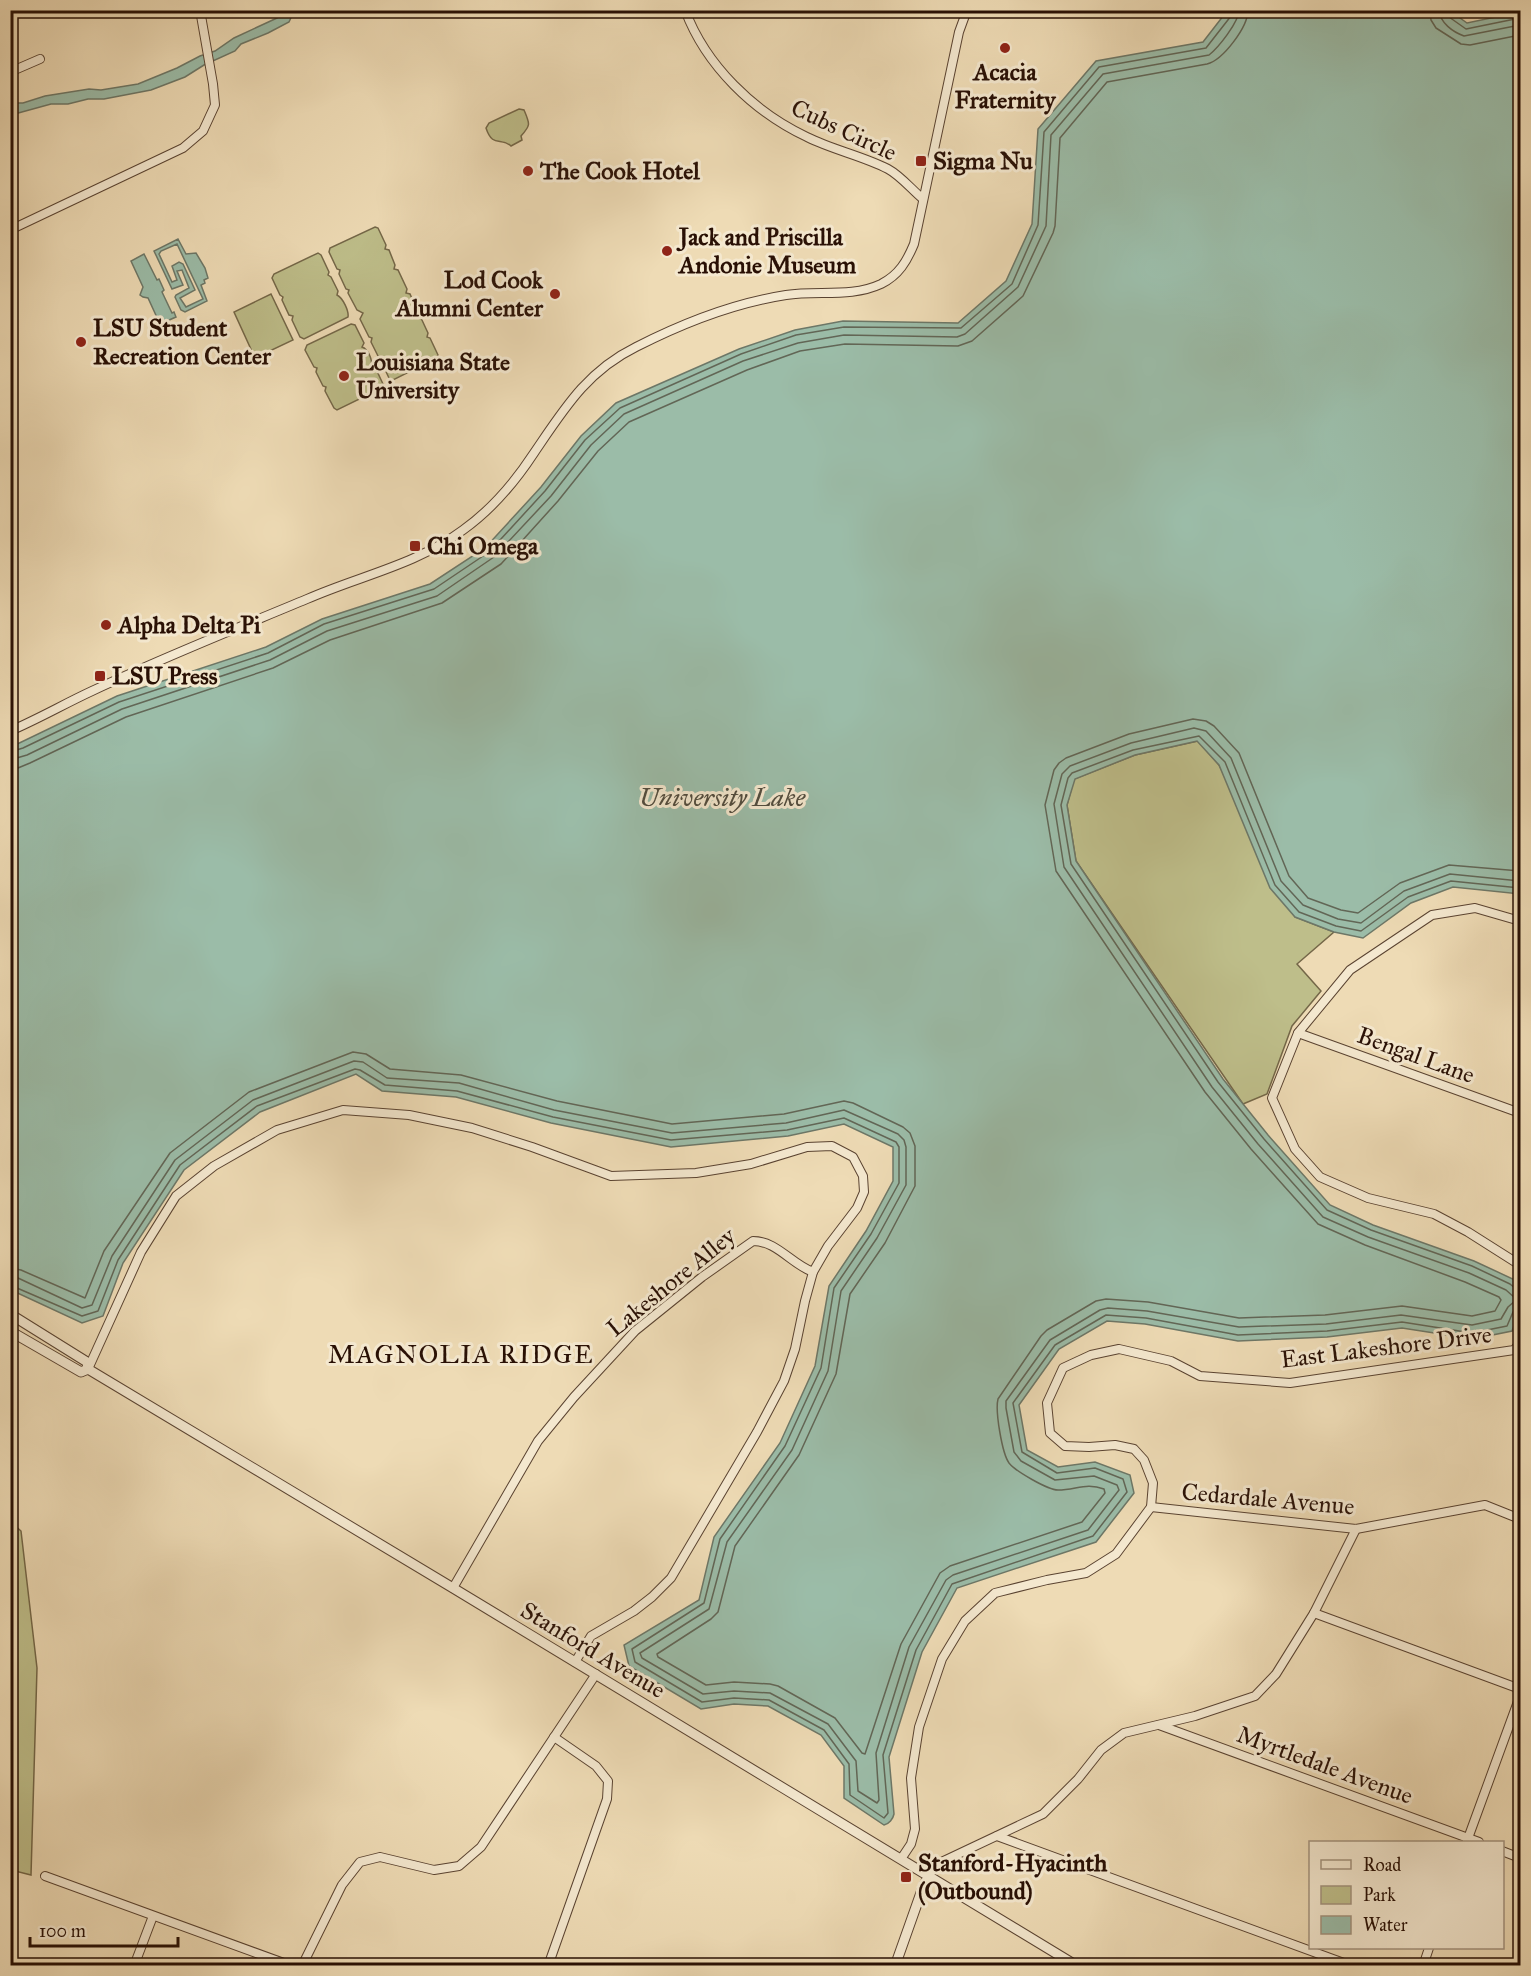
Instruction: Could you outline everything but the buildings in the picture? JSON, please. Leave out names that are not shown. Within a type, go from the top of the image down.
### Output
[{"type":"street","points":[[10,230],[144,167],[191,142],[202,131],[215,105],[200,10]]},
{"type":"street","name":"Cubs Circle","points":[[685,10],[702,45],[731,84],[774,118],[806,137],[889,170],[923,199]]},
{"type":"street","points":[[10,731],[92,691],[310,597],[413,559],[447,540],[481,516],[495,502],[517,477],[577,391],[604,366],[619,356],[702,318],[736,306],[790,294],[864,290],[881,284],[900,270],[914,244],[959,32],[967,10]]},
{"type":"street","points":[[10,72],[40,59]]},
{"type":"street","points":[[1521,921],[1475,908],[1432,915],[1350,970],[1298,1033],[1272,1098],[1296,1149],[1320,1177],[1368,1198],[1434,1214],[1521,1265]]},
{"type":"street","name":"Bengal Lane","points":[[1298,1033],[1521,1113]]},
{"type":"street","points":[[88,1369],[141,1252],[176,1196],[214,1166],[277,1130],[343,1110],[408,1115],[472,1128],[611,1176],[696,1173],[751,1164],[807,1147],[832,1146],[853,1157],[863,1176],[864,1192],[858,1208],[828,1246],[813,1272],[795,1349],[784,1381],[757,1432],[672,1578],[634,1611],[591,1636],[576,1662]]},
{"type":"street","name":"Lakeshore Alley","points":[[453,1587],[538,1441],[574,1397],[635,1331],[702,1277],[753,1241],[769,1244],[803,1268],[813,1272]]},
{"type":"street","name":"Stanford Avenue","points":[[10,1314],[87,1362],[88,1369]]},
{"type":"street","name":"Stanford Avenue","points":[[10,1331],[81,1372],[88,1369]]},
{"type":"street","name":"East Lakeshore Drive","points":[[1150,1507],[1153,1483],[1144,1460],[1134,1449],[1115,1445],[1065,1446],[1050,1433],[1047,1403],[1063,1368],[1091,1355],[1119,1349],[1171,1361],[1200,1376],[1290,1383],[1517,1351],[1521,1343]]},
{"type":"street","name":"Stanford Avenue","points":[[88,1369],[902,1859],[1064,1962],[1077,1965]]},
{"type":"street","name":"Cedardale Avenue","points":[[1150,1507],[1356,1528],[1485,1505],[1521,1519]]},
{"type":"street","points":[[902,1859],[911,1844],[915,1829],[911,1778],[919,1727],[942,1659],[965,1621],[994,1593],[1086,1573],[1116,1554],[1150,1507]]},
{"type":"street","points":[[895,1965],[923,1887],[935,1865],[1043,1814],[1078,1779],[1101,1750],[1124,1733],[1195,1716],[1255,1696],[1276,1674],[1314,1613],[1356,1528]]},
{"type":"street","points":[[1314,1613],[1521,1689]]},
{"type":"street","points":[[302,1965],[342,1885],[360,1862],[380,1857],[434,1870],[459,1866],[481,1847],[596,1674]]},
{"type":"street","points":[[1468,1840],[1521,1696]]},
{"type":"street","name":"Myrtledale Avenue","points":[[1157,1724],[1468,1840]]},
{"type":"street","points":[[548,1965],[607,1799],[608,1781],[596,1766],[554,1737]]},
{"type":"street","points":[[997,1836],[1352,1965]]},
{"type":"street","points":[[1504,1851],[1521,1858]]},
{"type":"street","points":[[45,1876],[292,1965]]},
{"type":"street","points":[[134,1965],[153,1916]]},
{"type":"street","points":[[1423,1965],[1428,1949]]},
{"type":"green space","points":[[519,109],[524,110],[528,121],[528,127],[521,136],[522,140],[511,146],[491,138],[486,128],[489,123]]},
{"type":"green space","points":[[375,227],[378,228],[386,245],[385,249],[389,250],[395,265],[394,269],[398,270],[407,289],[406,293],[410,294],[418,313],[417,316],[421,318],[428,333],[427,337],[430,338],[438,355],[437,358],[393,380],[389,378],[381,361],[382,358],[378,356],[371,342],[372,338],[369,337],[360,319],[363,313],[357,310],[339,274],[340,270],[337,269],[329,252],[330,248]]},
{"type":"green space","points":[[318,253],[338,291],[337,295],[348,311],[348,317],[304,339],[300,337],[292,320],[293,316],[289,315],[282,300],[283,297],[272,278],[274,274]]},
{"type":"green space","points":[[271,294],[293,340],[255,358],[234,312]]},
{"type":"green space","points":[[351,324],[355,325],[364,343],[362,347],[370,355],[371,366],[375,367],[383,384],[382,388],[337,410],[325,391],[326,387],[323,386],[316,372],[317,368],[314,367],[305,350],[307,345]]},
{"type":"green space","points":[[1198,741],[1219,765],[1295,917],[1334,932],[1297,964],[1321,991],[1292,1026],[1267,1094],[1243,1104],[1076,861],[1067,805],[1074,779],[1135,755]]},
{"type":"green space","points":[[11,1522],[21,1531],[37,1668],[31,1875],[11,1870]]},
{"type":"water","name":"University Lake","points":[[1449,10],[1467,23],[1520,12],[1520,894],[1453,887],[1411,903],[1363,938],[1334,932],[1295,917],[1270,888],[1219,765],[1197,741],[1135,755],[1075,779],[1067,805],[1076,861],[1223,1079],[1268,1135],[1330,1205],[1373,1225],[1474,1261],[1515,1280],[1520,1287],[1520,1309],[1512,1331],[1473,1339],[1402,1328],[1327,1337],[1238,1341],[1145,1324],[1107,1321],[1059,1349],[1019,1405],[1027,1450],[1058,1467],[1095,1462],[1130,1475],[1134,1493],[1096,1542],[957,1588],[922,1652],[889,1757],[894,1814],[888,1824],[884,1825],[844,1798],[844,1766],[821,1735],[768,1706],[734,1704],[701,1709],[629,1666],[624,1645],[699,1600],[714,1537],[780,1443],[815,1366],[829,1286],[866,1231],[893,1181],[893,1147],[844,1124],[788,1136],[671,1147],[551,1123],[456,1097],[382,1091],[356,1074],[260,1112],[184,1170],[123,1263],[103,1316],[82,1323],[11,1290],[11,747],[117,696],[266,647],[322,619],[430,584],[485,548],[541,487],[581,436],[616,403],[739,349],[795,330],[843,321],[958,323],[1006,281],[1032,224],[1038,129],[1096,61],[1203,42],[1227,11]]},
{"type":"water","points":[[285,11],[294,11],[289,22],[241,44],[235,51],[204,65],[185,77],[151,90],[104,99],[51,104],[11,115],[11,103],[23,103],[45,96],[89,89],[101,90],[138,84],[215,51],[234,38],[277,18]]},
{"type":"water","points":[[178,239],[186,254],[196,253],[208,278],[201,285],[207,301],[185,312],[181,310],[175,297],[189,288],[182,270],[177,271],[183,285],[172,289],[154,251]],"holes":[[[177,244],[203,299],[186,307],[180,298],[195,290],[183,264],[179,262],[172,266],[177,280],[172,282],[159,254],[161,251]]]},
{"type":"water","points":[[144,254],[157,280],[159,279],[164,290],[162,292],[176,317],[160,324],[148,298],[140,295],[143,287],[131,261]]},
{"type":"place","name":"Acacia Fraternity","points":[[1005,48]]},
{"type":"place","name":"Sigma Nu","points":[[921,161]]},
{"type":"place","name":"The Cook Hotel","points":[[528,171]]},
{"type":"place","name":"Jack and Priscilla Andonie Museum","points":[[667,251]]},
{"type":"place","name":"Lod Cook Alumni Center","points":[[555,294]]},
{"type":"place","name":"LSU Student Recreation Center","points":[[81,342]]},
{"type":"place","name":"Louisiana State University","points":[[344,376]]},
{"type":"place","name":"Chi Omega","points":[[415,546]]},
{"type":"place","name":"Alpha Delta Pi","points":[[106,625]]},
{"type":"place","name":"LSU Press","points":[[100,676]]},
{"type":"place","name":"Stanford-Hyacinth (Outbound)","points":[[906,1877]]},
{"type":"district","name":"MAGNOLIA RIDGE","points":[[461,1354]]}]
